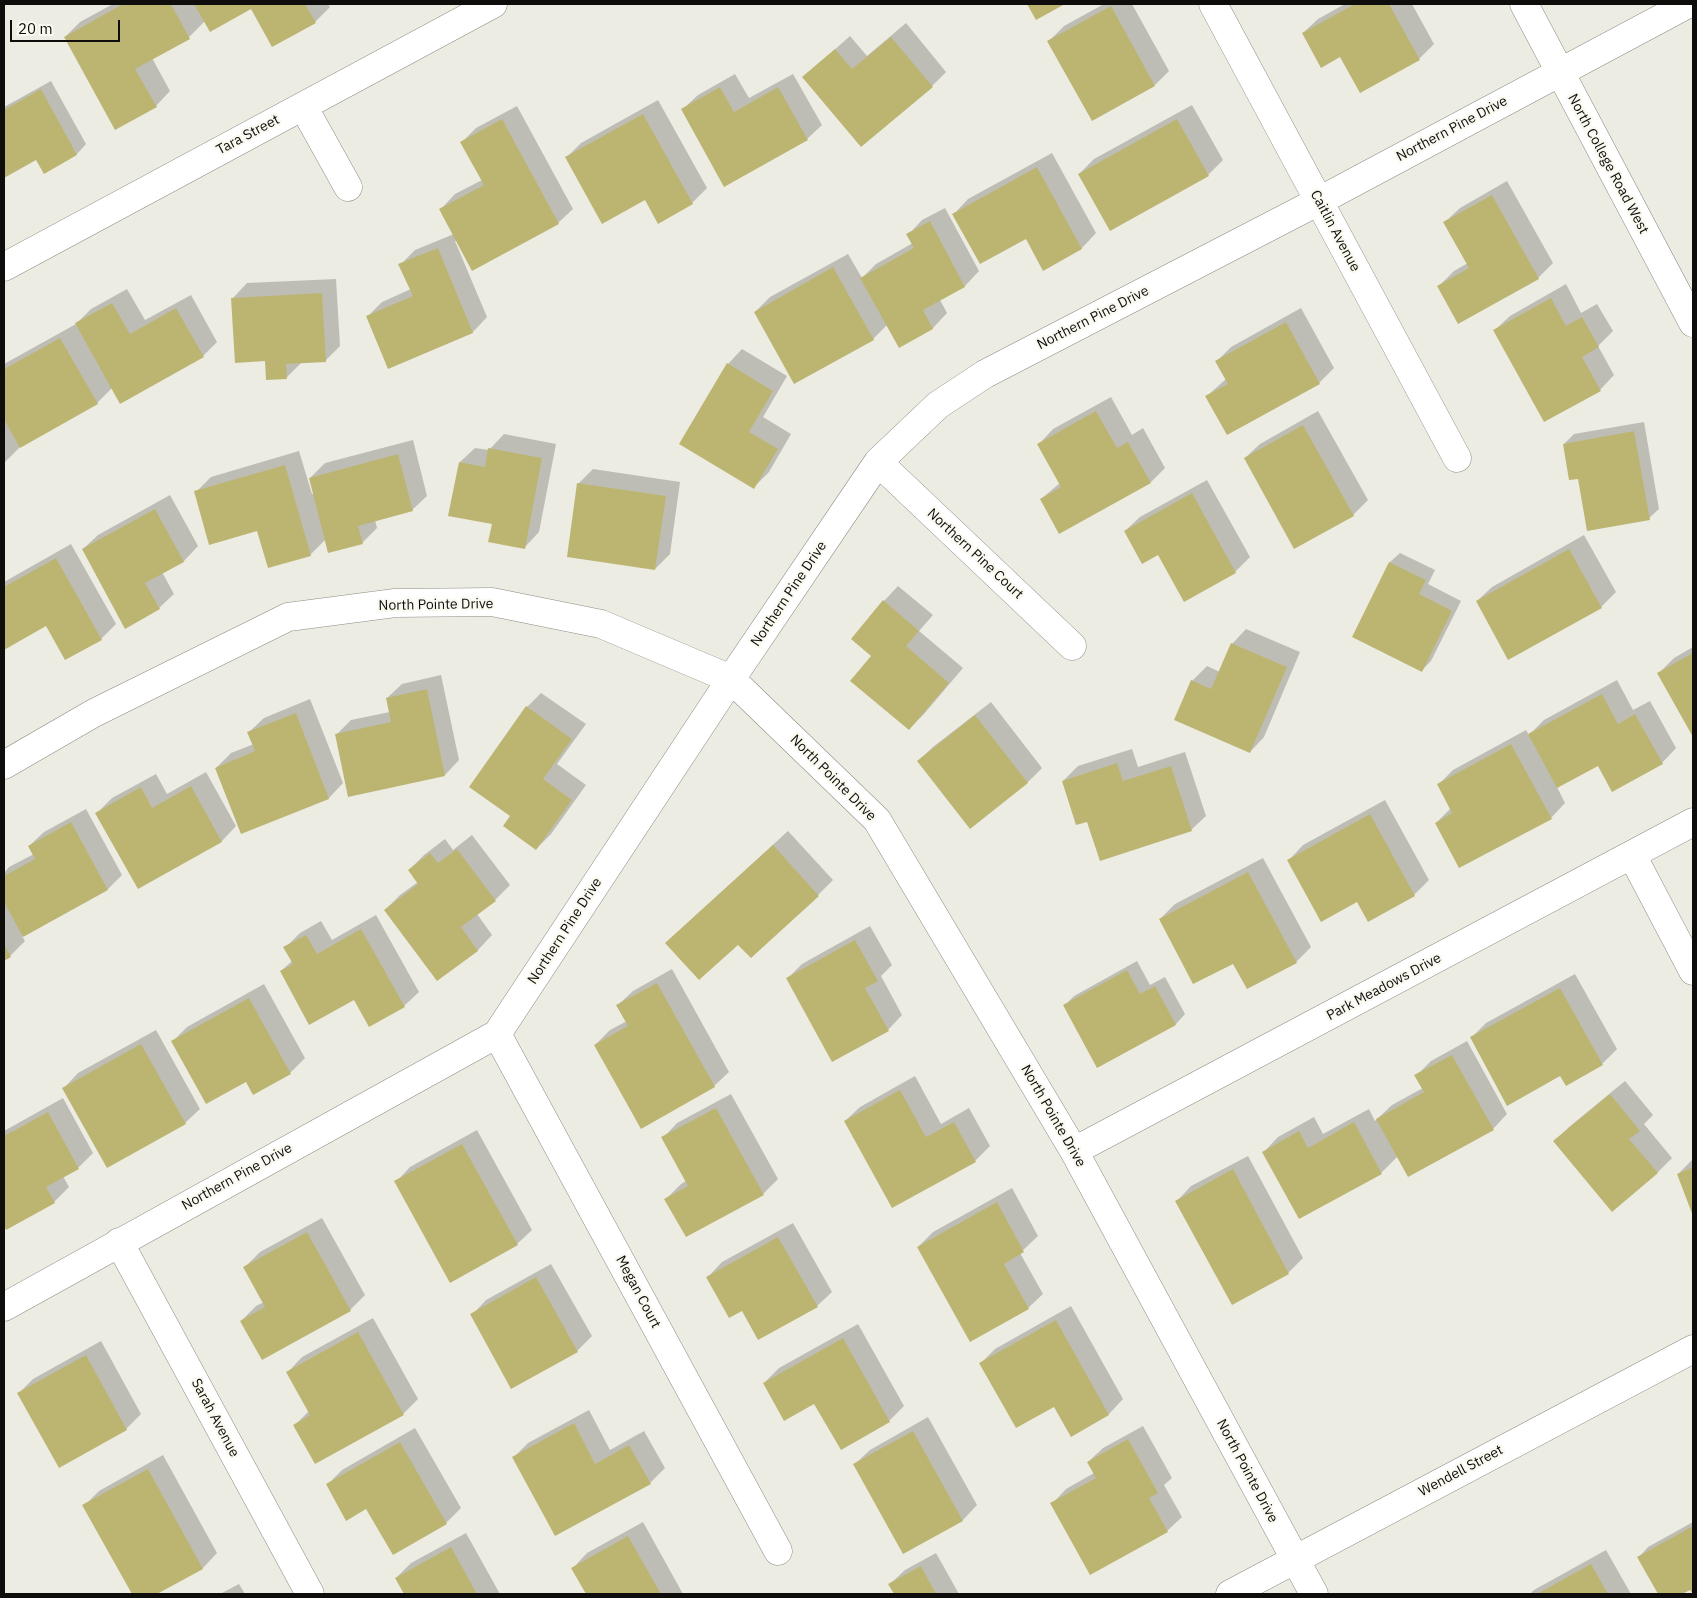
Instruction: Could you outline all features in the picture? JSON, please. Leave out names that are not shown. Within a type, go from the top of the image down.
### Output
[{"type":"street","name":"Tara Street","points":[[4,267],[493,4]]},
{"type":"street","name":"Caitlin Avenue","points":[[1213,4],[1457,458]]},
{"type":"street","name":"North College Road West","points":[[1524,4],[1693,323]]},
{"type":"street","name":"Northern Pine Drive","points":[[4,1307],[498,1034],[731,679],[878,462],[938,405],[986,374],[1319,201],[1688,4]]},
{"type":"street","points":[[303,106],[348,187]]},
{"type":"street","name":"Northern Pine Court","points":[[878,462],[1072,646]]},
{"type":"street","name":"North Pointe Drive","points":[[4,765],[94,713],[288,616],[386,605],[492,602],[601,624],[731,679],[877,820],[1074,1151],[1314,1594]]},
{"type":"street","name":"Park Meadows Drive","points":[[1074,1151],[1693,822]]},
{"type":"street","points":[[1632,855],[1693,971]]},
{"type":"street","name":"Megan Court","points":[[498,1034],[778,1551]]},
{"type":"street","name":"Sarah Avenue","points":[[119,1242],[310,1594]]},
{"type":"street","name":"Wendell Street","points":[[1230,1594],[1693,1349]]},
{"type":"building","points":[[123,4],[171,4],[190,39],[135,69],[157,107],[115,130],[64,37]]},
{"type":"building","points":[[194,4],[305,4],[316,23],[272,47],[251,9],[210,32]]},
{"type":"building","points":[[1027,4],[1065,4],[1036,20]]},
{"type":"building","points":[[1355,4],[1389,4],[1420,60],[1360,93],[1340,57],[1321,68],[1302,33]]},
{"type":"building","points":[[1111,6],[1155,86],[1092,121],[1047,41]]},
{"type":"building","points":[[891,37],[933,87],[861,147],[802,77],[835,49],[852,69]]},
{"type":"building","points":[[720,87],[734,112],[778,87],[808,140],[724,187],[681,109]]},
{"type":"building","points":[[41,89],[77,155],[44,174],[36,160],[4,178],[4,110]]},
{"type":"building","points":[[643,114],[693,204],[658,224],[645,200],[602,224],[565,157]]},
{"type":"building","points":[[502,119],[559,224],[472,271],[439,209],[484,185],[460,142]]},
{"type":"building","points":[[1177,119],[1209,176],[1110,231],[1078,174]]},
{"type":"building","points":[[1037,167],[1082,249],[1043,271],[1026,239],[980,264],[952,214]]},
{"type":"building","points":[[1492,195],[1539,279],[1458,324],[1437,286],[1469,268],[1443,222]]},
{"type":"building","points":[[930,221],[965,287],[923,310],[933,329],[899,348],[860,278],[914,248],[906,234]]},
{"type":"building","points":[[438,248],[473,333],[388,369],[366,316],[413,296],[398,264]]},
{"type":"building","points":[[833,267],[874,340],[794,384],[754,312]]},
{"type":"building","points":[[322,293],[326,362],[286,364],[287,379],[266,380],[265,361],[235,363],[231,298]]},
{"type":"building","points":[[1551,298],[1566,326],[1582,317],[1599,347],[1582,357],[1601,391],[1544,422],[1493,330]]},
{"type":"building","points":[[112,303],[130,334],[176,308],[204,357],[120,404],[75,323]]},
{"type":"building","points":[[1286,322],[1320,384],[1227,435],[1205,396],[1228,384],[1215,361]]},
{"type":"building","points":[[60,338],[98,404],[20,448],[4,419],[4,369]]},
{"type":"building","points":[[727,363],[773,391],[749,432],[778,449],[754,489],[679,444]]},
{"type":"building","points":[[1096,411],[1117,448],[1128,442],[1151,483],[1059,534],[1040,499],[1061,487],[1037,444]]},
{"type":"building","points":[[1303,425],[1354,516],[1294,549],[1244,458]]},
{"type":"building","points":[[1634,431],[1650,520],[1587,531],[1578,479],[1569,480],[1563,444]]},
{"type":"building","points":[[488,448],[542,458],[525,549],[488,542],[492,524],[448,516],[459,462],[485,467]]},
{"type":"building","points":[[398,454],[413,511],[358,526],[363,544],[328,553],[309,478]]},
{"type":"building","points":[[285,465],[311,556],[268,568],[257,531],[209,545],[194,491]]},
{"type":"building","points":[[577,483],[666,496],[655,570],[567,557]]},
{"type":"building","points":[[1192,493],[1236,573],[1184,602],[1158,555],[1142,564],[1124,531]]},
{"type":"building","points":[[155,509],[184,562],[145,583],[160,609],[125,629],[82,549]]},
{"type":"building","points":[[1569,549],[1602,608],[1508,660],[1476,601]]},
{"type":"building","points":[[56,558],[102,640],[65,660],[46,626],[4,650],[4,587]]},
{"type":"building","points":[[1389,562],[1426,580],[1419,594],[1452,611],[1422,672],[1352,637]]},
{"type":"building","points":[[883,600],[919,631],[906,646],[949,683],[909,730],[850,681],[871,656],[851,639]]},
{"type":"building","points":[[1231,643],[1287,667],[1250,753],[1174,720],[1191,680],[1211,689]]},
{"type":"building","points":[[1693,653],[1693,737],[1657,673]]},
{"type":"building","points":[[427,689],[445,776],[348,797],[335,734],[391,722],[386,698]]},
{"type":"building","points":[[1602,694],[1618,724],[1635,714],[1663,764],[1612,792],[1598,766],[1557,788],[1528,734]]},
{"type":"building","points":[[526,706],[572,739],[543,779],[572,800],[536,850],[503,826],[510,816],[469,787]]},
{"type":"building","points":[[296,713],[329,799],[241,834],[215,768],[255,751],[247,732]]},
{"type":"building","points":[[975,715],[1028,783],[970,829],[917,761]]},
{"type":"building","points":[[1511,744],[1552,819],[1459,868],[1435,823],[1452,813],[1437,784]]},
{"type":"building","points":[[1117,763],[1123,781],[1171,766],[1192,831],[1100,861],[1087,822],[1076,825],[1062,781]]},
{"type":"building","points":[[191,786],[222,842],[138,889],[95,813],[141,787],[152,808]]},
{"type":"building","points":[[1370,814],[1415,896],[1368,922],[1357,902],[1321,922],[1287,860]]},
{"type":"building","points":[[71,822],[108,890],[23,937],[4,902],[4,876],[35,859],[28,846]]},
{"type":"building","points":[[773,845],[819,896],[751,958],[738,945],[699,980],[665,943]]},
{"type":"building","points":[[457,849],[496,901],[461,927],[478,951],[437,981],[384,910],[418,884],[408,870],[430,853],[438,863]]},
{"type":"building","points":[[1248,872],[1297,963],[1247,989],[1233,964],[1193,984],[1159,919]]},
{"type":"building","points":[[361,929],[405,1007],[369,1027],[354,1000],[309,1025],[280,971],[293,964],[283,947],[306,935],[317,954]]},
{"type":"building","points":[[855,940],[878,981],[865,988],[889,1031],[832,1062],[786,978]]},
{"type":"building","points":[[4,944],[11,957],[4,961]]},
{"type":"building","points":[[1127,970],[1140,994],[1155,986],[1176,1025],[1097,1068],[1063,1005]]},
{"type":"building","points":[[657,983],[715,1087],[641,1129],[594,1045],[628,1026],[616,1005]]},
{"type":"building","points":[[1560,988],[1603,1065],[1566,1086],[1560,1076],[1507,1106],[1470,1037]]},
{"type":"building","points":[[249,998],[291,1074],[253,1095],[246,1082],[206,1104],[171,1041]]},
{"type":"building","points":[[141,1044],[186,1124],[107,1168],[62,1088]]},
{"type":"building","points":[[1452,1055],[1494,1130],[1408,1177],[1376,1119],[1424,1092],[1414,1075]]},
{"type":"building","points":[[900,1090],[926,1137],[954,1122],[976,1162],[892,1208],[844,1121]]},
{"type":"building","points":[[1610,1094],[1640,1131],[1629,1139],[1658,1173],[1612,1212],[1553,1141]]},
{"type":"building","points":[[716,1108],[764,1195],[686,1237],[664,1199],[688,1186],[661,1137]]},
{"type":"building","points":[[48,1112],[79,1169],[46,1187],[55,1203],[6,1230],[4,1226],[4,1136]]},
{"type":"building","points":[[1354,1122],[1382,1174],[1299,1219],[1262,1152],[1299,1131],[1308,1148]]},
{"type":"building","points":[[462,1144],[518,1245],[450,1283],[394,1181]]},
{"type":"building","points":[[1693,1167],[1693,1216],[1677,1174]]},
{"type":"building","points":[[1233,1169],[1289,1274],[1232,1305],[1175,1201]]},
{"type":"building","points":[[997,1202],[1024,1252],[1004,1264],[1029,1309],[970,1342],[917,1247]]},
{"type":"building","points":[[307,1232],[351,1311],[262,1360],[240,1321],[265,1307],[243,1267]]},
{"type":"building","points":[[778,1237],[818,1307],[758,1340],[742,1311],[729,1318],[706,1277]]},
{"type":"building","points":[[536,1277],[578,1352],[511,1389],[470,1314]]},
{"type":"building","points":[[1056,1320],[1109,1415],[1071,1437],[1054,1407],[1016,1428],[979,1363]]},
{"type":"building","points":[[358,1332],[404,1415],[315,1464],[293,1425],[310,1415],[286,1372]]},
{"type":"building","points":[[843,1338],[890,1422],[841,1450],[814,1404],[784,1421],[763,1383]]},
{"type":"building","points":[[86,1355],[127,1430],[59,1468],[17,1393]]},
{"type":"building","points":[[574,1423],[595,1464],[629,1445],[651,1484],[555,1536],[512,1457]]},
{"type":"building","points":[[913,1431],[963,1521],[903,1554],[853,1464]]},
{"type":"building","points":[[1128,1439],[1158,1493],[1149,1498],[1168,1532],[1090,1575],[1050,1503],[1096,1478],[1087,1462]]},
{"type":"building","points":[[400,1442],[447,1524],[393,1555],[366,1509],[346,1521],[326,1484]]},
{"type":"building","points":[[148,1469],[203,1569],[157,1594],[132,1594],[82,1505]]},
{"type":"building","points":[[1693,1526],[1693,1594],[1690,1590],[1682,1594],[1658,1594],[1637,1557]]},
{"type":"building","points":[[628,1536],[661,1594],[586,1594],[571,1568]]},
{"type":"building","points":[[451,1547],[477,1594],[404,1594],[395,1578]]},
{"type":"building","points":[[1591,1564],[1608,1594],[1537,1594]]},
{"type":"building","points":[[921,1566],[936,1594],[894,1594],[888,1584]]}]
